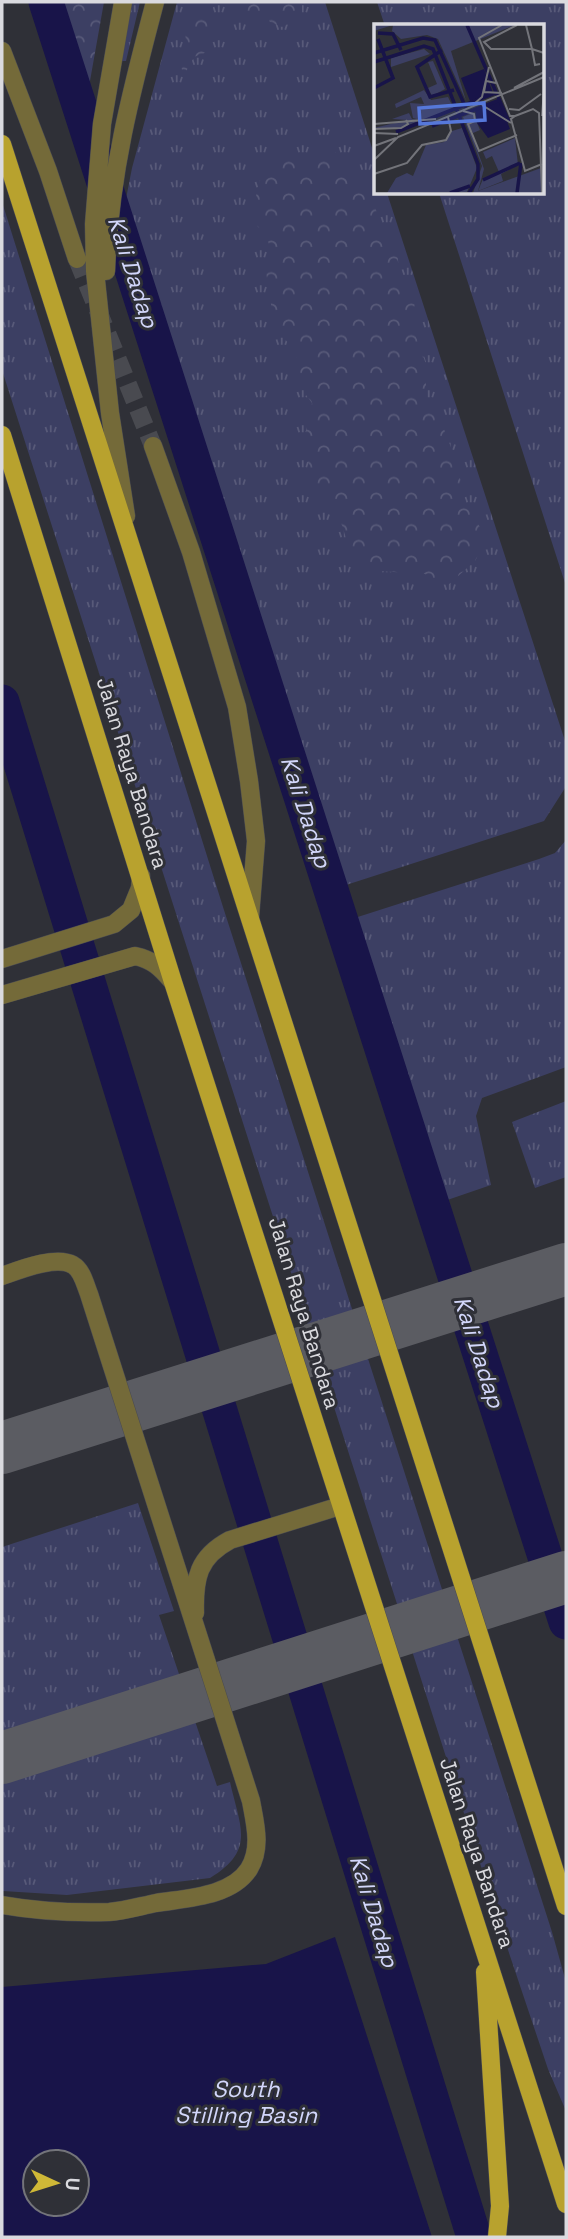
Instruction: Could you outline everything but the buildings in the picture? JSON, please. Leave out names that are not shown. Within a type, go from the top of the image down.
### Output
[{"type":"main road","points":[[2,144],[566,1906]]},
{"type":"main road","name":"Jalan Raya Bandara","points":[[2,435],[173,982],[566,2204]]},
{"type":"main road","points":[[483,1944],[500,2206],[497,2237]]},
{"type":"street","points":[[123,2],[96,172],[93,224],[95,271],[110,413],[133,555]]},
{"type":"street","points":[[104,344],[107,248],[113,183],[138,62],[155,2]]},
{"type":"street","points":[[2,51],[48,172],[77,259]]},
{"type":"street","points":[[153,446],[191,552],[237,707],[250,780],[256,841],[250,920]]},
{"type":"street","points":[[2,958],[114,924],[131,910],[140,888],[141,876]]},
{"type":"street","points":[[2,995],[135,956],[163,967],[173,982]]},
{"type":"street","points":[[2,1276],[42,1263],[71,1263],[80,1271],[251,1801],[257,1841],[250,1868],[241,1878],[218,1891],[112,1912],[2,1905]]},
{"type":"street","points":[[197,1634],[196,1587],[200,1569],[213,1549],[230,1540],[341,1506]]},
{"type":"green space","points":[[51,2],[104,2],[85,109]]},
{"type":"green space","points":[[132,2],[140,2],[126,61],[121,61]]},
{"type":"green space","points":[[177,2],[325,2],[374,154],[374,194],[387,194],[566,744],[565,788],[544,821],[346,885],[341,878],[125,204],[132,168]]},
{"type":"green space","points":[[200,2],[214,2],[208,28],[210,37],[207,52],[194,57],[183,77],[181,63],[187,46],[185,34]]},
{"type":"green space","points":[[235,2],[302,2],[302,16],[282,27],[270,22],[266,16],[243,17],[236,11]]},
{"type":"green space","points":[[377,2],[566,2],[566,586],[439,194],[544,194],[544,24],[384,24]]},
{"type":"green space","points":[[328,150],[345,156],[353,173],[368,185],[376,211],[396,252],[400,280],[415,303],[411,323],[426,364],[426,403],[444,429],[455,458],[467,507],[480,527],[482,548],[475,561],[448,585],[436,582],[425,574],[378,571],[358,555],[346,538],[332,495],[317,488],[309,465],[306,436],[312,403],[306,395],[294,349],[280,334],[272,311],[265,265],[269,245],[266,232],[258,227],[251,215],[261,179],[269,168],[289,155],[299,158]]},
{"type":"green space","points":[[2,202],[223,907],[552,1932],[566,1982],[566,2111],[548,2069],[503,1935],[2,370]]},
{"type":"green space","points":[[566,840],[566,1067],[482,1098],[476,1116],[491,1185],[424,1208],[339,923],[539,859],[555,853]]},
{"type":"green space","points":[[566,1101],[566,1177],[535,1188],[512,1122]]},
{"type":"green space","points":[[138,1503],[174,1611],[159,1615],[217,1786],[230,1782],[240,1825],[239,1847],[234,1858],[210,1878],[67,1895],[3,1891],[2,1547]]},
{"type":"water","name":"South Stilling Basin","points":[[335,1937],[432,2237],[2,2237],[2,1987],[266,1964]]},
{"type":"waterway","name":"Kali Dadap","points":[[46,2],[566,1622]]},
{"type":"waterway","name":"Kali Dadap","points":[[2,702],[474,2237]]},
{"type":"taxiway","points":[[2,1448],[566,1269]]},
{"type":"taxiway","points":[[2,1758],[566,1577]]},
{"type":"tunnel","points":[[77,259],[153,446]]}]
